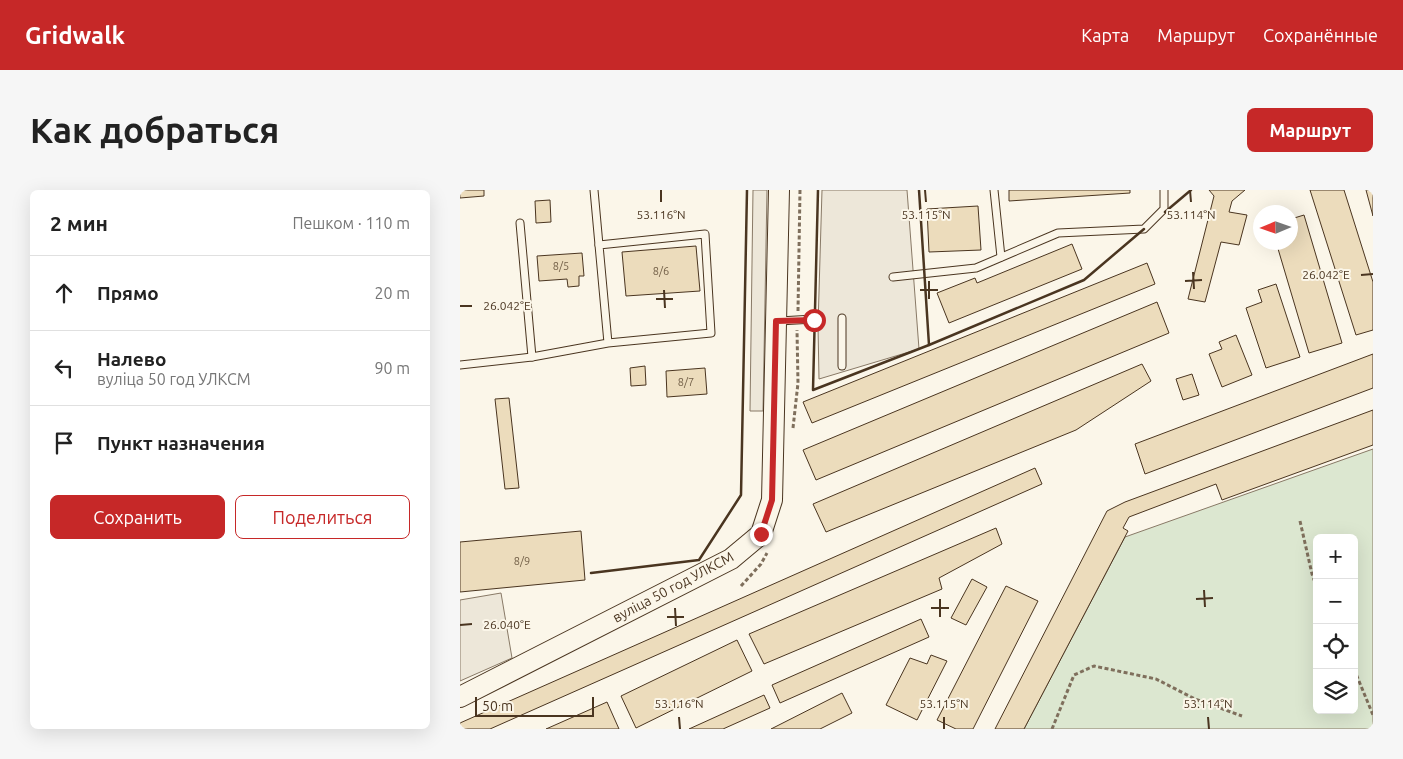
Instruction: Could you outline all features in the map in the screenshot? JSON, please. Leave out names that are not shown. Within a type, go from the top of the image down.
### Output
[{"type":"main road","name":"вуліца 50 год УЛКСМ","points":[[460,697],[731,559],[761,534],[772,500],[779,190]]},
{"type":"lane","points":[[594,190],[608,343]]},
{"type":"lane","points":[[994,190],[1001,257]]},
{"type":"lane","points":[[893,277],[976,268],[1058,233],[1144,229],[1164,209],[1164,190]]},
{"type":"lane","points":[[520,223],[532,358]]},
{"type":"lane","points":[[460,366],[532,358],[608,343],[711,333],[705,234],[599,245]]},
{"type":"lane","points":[[842,318],[842,366]]},
{"type":"lane","points":[[776,321],[814,320]]},
{"type":"path","points":[[1300,521],[1314,579]]},
{"type":"path","points":[[1052,729],[1074,675],[1094,666],[1156,679],[1195,699],[1242,716]]},
{"type":"path","points":[[1358,679],[1373,715]]},
{"type":"green space","points":[[1373,449],[1373,729],[1024,729],[1125,537]]},
{"type":"shaded area","points":[[753,190],[767,190],[763,411],[750,411]]},
{"type":"shaded area","points":[[822,190],[907,190],[919,349],[819,379],[818,326]]},
{"type":"shaded area","points":[[501,593],[512,658],[460,681],[460,600]]},
{"type":"building","points":[[460,190],[484,190],[484,196],[460,198]]},
{"type":"building","points":[[1009,190],[1130,190],[1130,193],[1009,201]]},
{"type":"building","points":[[1209,190],[1245,190],[1232,201],[1229,212],[1247,215],[1239,245],[1221,242],[1205,302],[1188,299],[1214,196]]},
{"type":"building","points":[[1310,190],[1344,190],[1373,282],[1373,330],[1356,335]]},
{"type":"building","points":[[1366,190],[1373,190],[1373,216]]},
{"type":"building","points":[[550,200],[551,222],[536,223],[535,201]]},
{"type":"building","points":[[978,206],[981,250],[929,252],[927,209]]},
{"type":"building","points":[[1304,215],[1342,343],[1309,353],[1278,250],[1298,250],[1298,217]]},
{"type":"building","points":[[1072,244],[1082,269],[949,323],[937,293],[975,278],[977,283]]},
{"type":"building","points":[[696,246],[700,291],[626,296],[622,252]]},
{"type":"building","points":[[582,253],[584,276],[579,276],[579,286],[568,287],[567,279],[539,281],[537,256]]},
{"type":"building","points":[[1147,263],[1155,284],[812,423],[803,402]]},
{"type":"building","points":[[1276,284],[1300,357],[1266,368],[1246,308],[1262,302],[1258,290]]},
{"type":"building","points":[[1157,302],[1169,333],[816,480],[803,450]]},
{"type":"building","points":[[1236,335],[1252,375],[1222,387],[1209,354],[1222,349],[1219,342]]},
{"type":"building","points":[[1373,354],[1373,388],[1145,474],[1135,444]]},
{"type":"building","points":[[1142,364],[1151,381],[1076,430],[826,532],[813,504]]},
{"type":"building","points":[[645,366],[646,385],[631,386],[630,368]]},
{"type":"building","points":[[705,368],[707,394],[667,397],[666,371]]},
{"type":"building","points":[[1192,374],[1199,395],[1183,400],[1176,379]]},
{"type":"building","points":[[509,398],[519,488],[505,489],[495,399]]},
{"type":"building","points":[[1373,410],[1373,445],[1222,500],[1216,484],[1129,517],[1123,528],[1128,531],[1024,729],[995,729],[1107,511],[1125,502]]},
{"type":"building","points":[[1035,468],[1042,484],[490,729],[460,729],[460,723]]},
{"type":"building","points":[[996,528],[1002,544],[939,578],[942,589],[764,664],[749,634]]},
{"type":"building","points":[[581,531],[585,580],[460,592],[460,542]]},
{"type":"building","points":[[972,579],[987,587],[966,625],[951,618]]},
{"type":"building","points":[[1006,586],[1038,601],[973,729],[956,729],[937,720]]},
{"type":"building","points":[[921,619],[929,637],[780,703],[772,685]]},
{"type":"building","points":[[737,640],[752,671],[636,728],[621,696]]},
{"type":"building","points":[[931,655],[947,661],[917,720],[886,705],[910,658],[927,664]]},
{"type":"building","points":[[842,693],[852,713],[820,729],[771,729]]},
{"type":"building","points":[[764,695],[770,708],[723,729],[689,729]]},
{"type":"building","points":[[607,702],[619,729],[546,729]]},
{"type":"wall","points":[[591,573],[699,560],[741,495],[747,190]]},
{"type":"wall","points":[[818,190],[813,390],[929,345],[1084,280],[1144,229]]},
{"type":"wall","points":[[919,190],[929,345]]},
{"type":"wall","points":[[1165,212],[1191,190]]},
{"type":"route","points":[[761,534],[772,500],[776,321],[814,320]]}]
